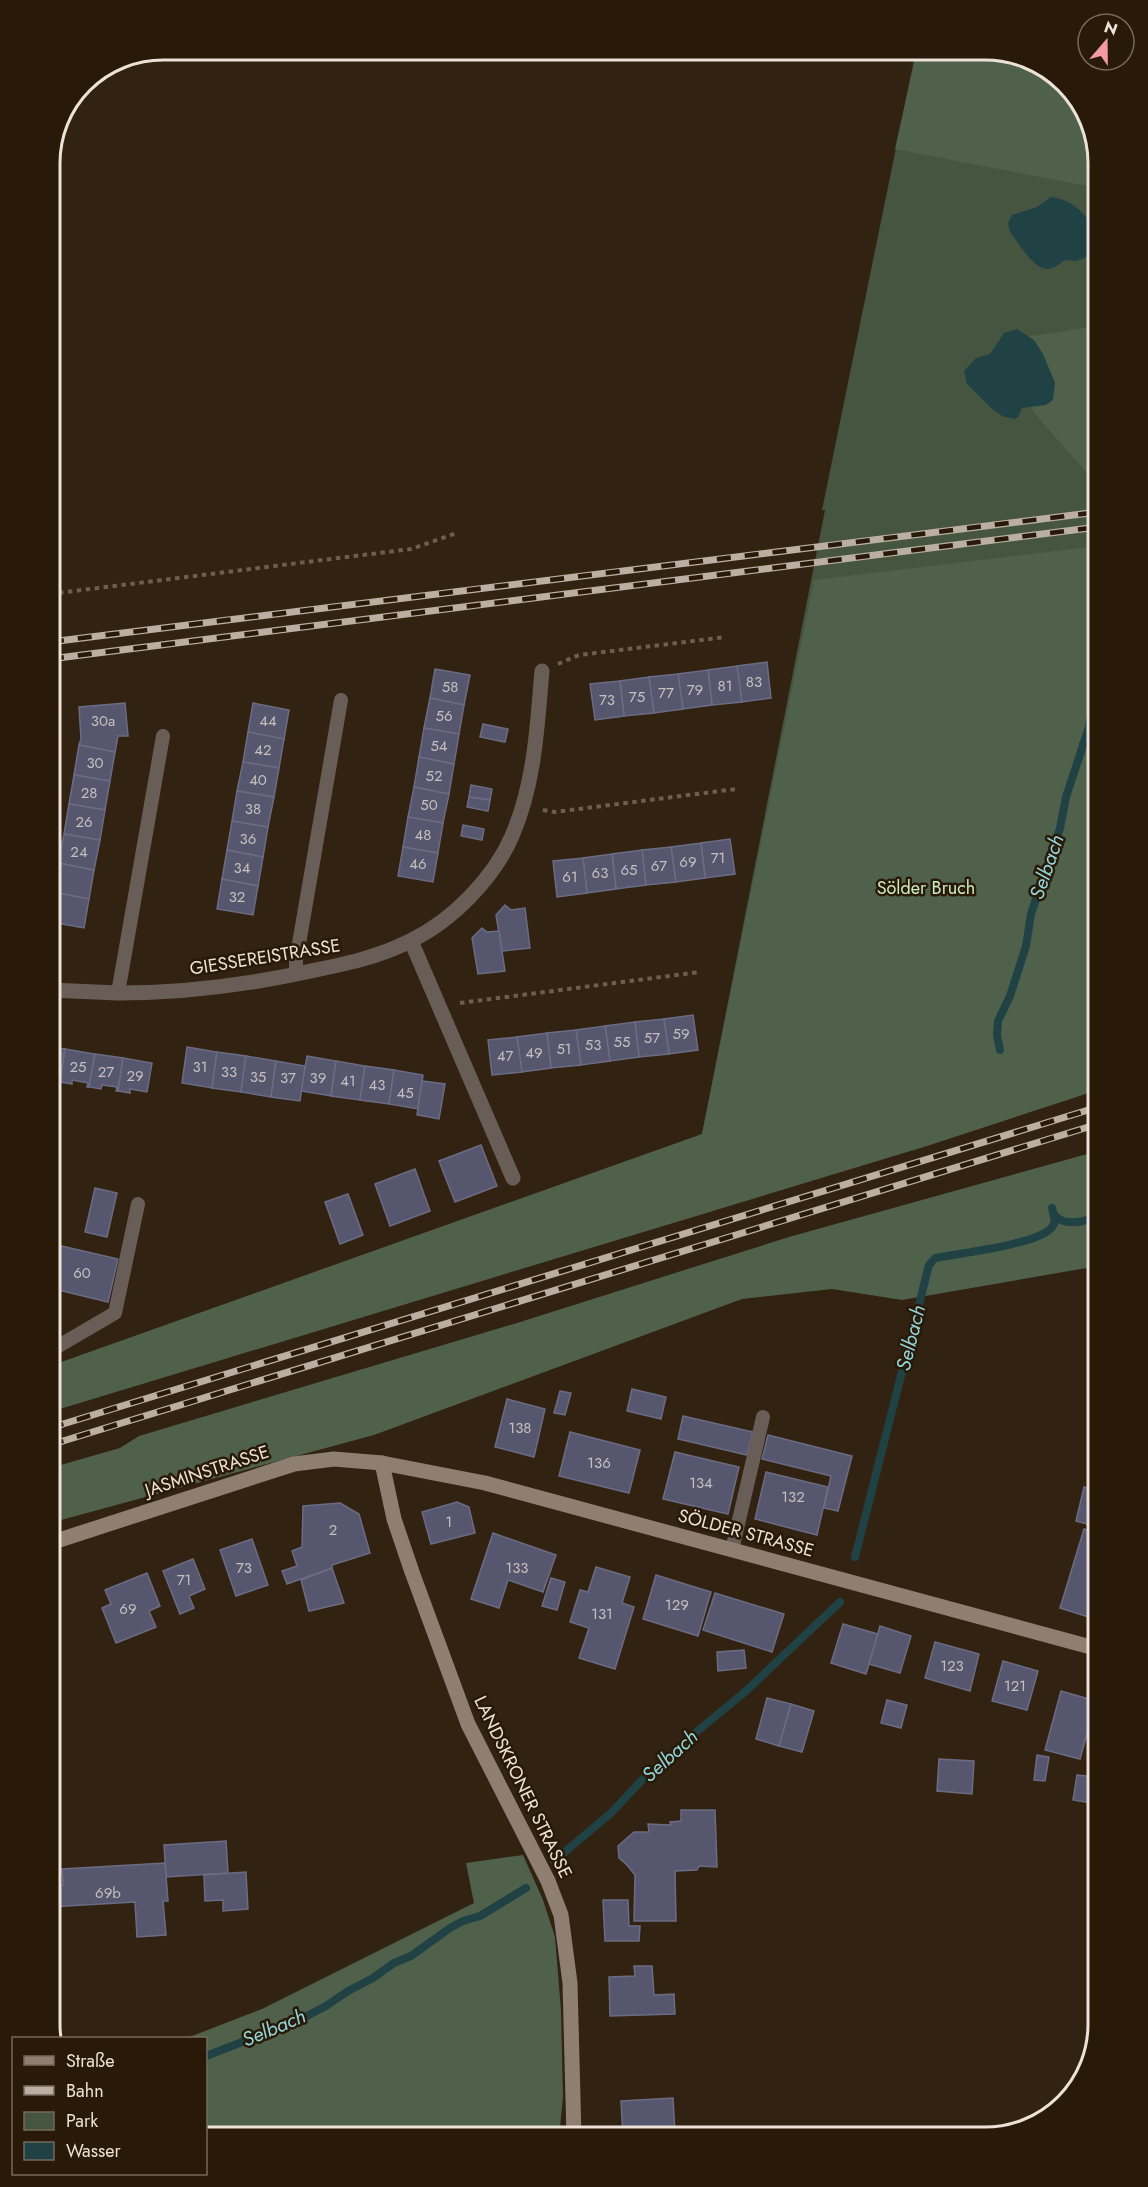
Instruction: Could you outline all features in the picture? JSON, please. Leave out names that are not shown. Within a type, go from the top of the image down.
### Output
[{"type":"street","name":"GIESSEREISTRASSE","points":[[60,990],[118,993],[234,985],[355,962],[411,941],[436,925],[475,893],[497,863],[512,836],[529,788],[542,671]]},
{"type":"street","points":[[411,941],[513,1178]]},
{"type":"street","name":"JASMINSTRASSE","points":[[60,1540],[294,1464],[334,1459],[382,1463]]},
{"type":"street","name":"SÖLDER STRASSE","points":[[382,1463],[485,1483],[1088,1646]]},
{"type":"street","name":"LANDSKRONER STRASSE","points":[[382,1463],[394,1519],[468,1724],[548,1881],[561,1915],[570,1983],[574,2127]]},
{"type":"lane","points":[[296,974],[296,961],[342,700]]},
{"type":"lane","points":[[118,993],[163,736]]},
{"type":"lane","points":[[60,1345],[115,1313],[138,1204]]},
{"type":"lane","points":[[732,1550],[763,1417]]},
{"type":"path","points":[[60,593],[411,549],[457,533]]},
{"type":"path","points":[[542,671],[579,655],[726,637]]},
{"type":"path","points":[[522,806],[555,812],[736,789]]},
{"type":"path","points":[[440,1007],[700,972]]},
{"type":"green space","name":"Sölder Bruch","points":[[914,60],[992,60],[1018,65],[1042,77],[1053,86],[1074,111],[1086,143],[1088,163],[1088,1025],[702,1134],[825,510],[822,510]]},
{"type":"green space","points":[[915,60],[1005,62],[1018,65],[1042,77],[1062,95],[1074,111],[1086,143],[1088,186],[895,149]]},
{"type":"green space","points":[[1088,328],[1088,474],[1042,422],[997,363],[1013,339]]},
{"type":"green space","points":[[1088,547],[1088,1093],[927,1146],[60,1409],[60,1362],[702,1134],[814,580]]},
{"type":"green space","points":[[1088,1154],[1088,1268],[902,1300],[832,1289],[742,1299],[374,1435],[60,1520],[60,1465],[120,1448],[139,1436],[517,1323],[789,1237]]},
{"type":"green space","points":[[523,1855],[543,1900],[555,1937],[561,2010],[563,2098],[560,2127],[207,2127],[207,2037],[190,2037],[262,2009],[474,1903],[466,1863]]},
{"type":"water","points":[[1051,197],[1067,201],[1083,213],[1088,219],[1088,257],[1076,261],[1065,260],[1046,269],[1034,263],[1010,232],[1008,224],[1012,215],[1037,207]]},
{"type":"water","points":[[1017,329],[1034,340],[1043,354],[1055,383],[1053,400],[1046,405],[1022,408],[1018,417],[1014,419],[1002,416],[990,407],[967,384],[964,371],[976,358],[990,354],[1004,333]]},
{"type":"building","points":[[767,662],[771,698],[742,702],[737,666]]},
{"type":"building","points":[[737,666],[742,702],[712,705],[708,670]]},
{"type":"building","points":[[435,669],[470,675],[464,705],[430,698]]},
{"type":"building","points":[[708,670],[712,705],[683,709],[678,674]]},
{"type":"building","points":[[678,674],[683,709],[654,713],[649,677]]},
{"type":"building","points":[[649,677],[654,713],[624,716],[620,681]]},
{"type":"building","points":[[620,681],[624,716],[595,720],[590,684]]},
{"type":"building","points":[[430,698],[464,705],[459,734],[424,728]]},
{"type":"building","points":[[125,703],[128,736],[118,736],[115,752],[79,745],[81,739],[79,707]]},
{"type":"building","points":[[253,703],[289,710],[284,739],[248,732]]},
{"type":"building","points":[[483,724],[508,729],[505,742],[480,737]]},
{"type":"building","points":[[424,728],[459,734],[454,764],[419,757]]},
{"type":"building","points":[[248,732],[284,739],[279,768],[243,762]]},
{"type":"building","points":[[79,745],[115,752],[110,781],[74,775]]},
{"type":"building","points":[[419,757],[454,764],[449,794],[414,787]]},
{"type":"building","points":[[243,762],[279,768],[274,797],[237,791]]},
{"type":"building","points":[[74,775],[110,781],[105,810],[69,804]]},
{"type":"building","points":[[471,785],[492,789],[490,800],[469,797]]},
{"type":"building","points":[[414,787],[449,794],[443,823],[408,817]]},
{"type":"building","points":[[237,791],[274,797],[268,827],[232,821]]},
{"type":"building","points":[[469,797],[490,800],[488,811],[467,807]]},
{"type":"building","points":[[69,804],[105,810],[100,840],[64,834]]},
{"type":"building","points":[[408,817],[443,823],[438,853],[403,847]]},
{"type":"building","points":[[232,821],[268,827],[263,857],[227,850]]},
{"type":"building","points":[[463,825],[484,829],[482,840],[461,836]]},
{"type":"building","points":[[64,834],[100,840],[94,870],[60,863]]},
{"type":"building","points":[[730,839],[735,874],[705,878],[701,843]]},
{"type":"building","points":[[701,843],[705,878],[676,882],[671,847]]},
{"type":"building","points":[[403,847],[438,853],[433,882],[398,876]]},
{"type":"building","points":[[671,847],[676,882],[646,885],[642,850]]},
{"type":"building","points":[[227,850],[263,857],[258,886],[222,879]]},
{"type":"building","points":[[642,850],[646,885],[616,889],[612,854]]},
{"type":"building","points":[[612,854],[616,889],[587,893],[583,858]]},
{"type":"building","points":[[583,858],[587,893],[557,897],[553,861]]},
{"type":"building","points":[[60,863],[94,870],[89,899],[60,893]]},
{"type":"building","points":[[222,879],[258,886],[253,915],[217,909]]},
{"type":"building","points":[[60,893],[89,899],[84,928],[60,924]]},
{"type":"building","points":[[505,905],[511,910],[525,908],[530,948],[502,951],[496,915]]},
{"type":"building","points":[[482,928],[487,932],[499,931],[505,971],[478,974],[472,938]]},
{"type":"building","points":[[693,1015],[698,1050],[669,1054],[664,1019]]},
{"type":"building","points":[[664,1019],[669,1054],[639,1057],[635,1022]]},
{"type":"building","points":[[635,1022],[639,1057],[610,1061],[605,1026]]},
{"type":"building","points":[[605,1026],[610,1061],[581,1065],[576,1030]]},
{"type":"building","points":[[576,1030],[581,1065],[551,1068],[547,1033]]},
{"type":"building","points":[[547,1033],[551,1068],[522,1072],[517,1037]]},
{"type":"building","points":[[517,1037],[522,1072],[492,1075],[488,1040]]},
{"type":"building","points":[[187,1047],[217,1052],[212,1088],[182,1083]]},
{"type":"building","points":[[60,1048],[65,1049],[60,1082]]},
{"type":"building","points":[[65,1049],[95,1054],[89,1087],[87,1087],[88,1083],[72,1080],[72,1084],[60,1082]]},
{"type":"building","points":[[217,1052],[246,1056],[241,1092],[212,1088]]},
{"type":"building","points":[[95,1054],[123,1058],[118,1091],[116,1091],[117,1087],[102,1085],[101,1089],[89,1087]]},
{"type":"building","points":[[246,1056],[276,1061],[271,1097],[241,1092]]},
{"type":"building","points":[[307,1056],[336,1061],[331,1096],[301,1091]]},
{"type":"building","points":[[123,1058],[152,1063],[147,1092],[130,1089],[130,1093],[118,1091]]},
{"type":"building","points":[[276,1061],[305,1066],[300,1101],[271,1097]]},
{"type":"building","points":[[336,1061],[365,1066],[360,1100],[331,1096]]},
{"type":"building","points":[[365,1066],[394,1070],[389,1104],[360,1100]]},
{"type":"building","points":[[394,1070],[423,1075],[418,1109],[389,1104]]},
{"type":"building","points":[[422,1081],[445,1084],[439,1119],[417,1115]]},
{"type":"building","points":[[481,1145],[497,1186],[455,1202],[439,1161]]},
{"type":"building","points":[[415,1169],[430,1211],[390,1226],[375,1184]]},
{"type":"building","points":[[95,1188],[117,1193],[107,1237],[85,1232]]},
{"type":"building","points":[[348,1194],[363,1235],[340,1244],[325,1202]]},
{"type":"building","points":[[60,1246],[118,1259],[108,1302],[60,1290]]},
{"type":"building","points":[[632,1389],[666,1397],[661,1419],[627,1411]]},
{"type":"building","points":[[560,1391],[571,1393],[565,1415],[554,1413]]},
{"type":"building","points":[[507,1399],[545,1409],[534,1457],[495,1447]]},
{"type":"building","points":[[683,1416],[753,1432],[747,1455],[678,1439]]},
{"type":"building","points":[[570,1432],[640,1450],[629,1493],[559,1476]]},
{"type":"building","points":[[768,1435],[852,1456],[838,1511],[824,1508],[831,1476],[762,1459]]},
{"type":"building","points":[[675,1452],[739,1467],[728,1514],[663,1499]]},
{"type":"building","points":[[766,1472],[828,1487],[817,1535],[755,1519]]},
{"type":"building","points":[[1084,1487],[1088,1488],[1088,1524],[1076,1521]]},
{"type":"building","points":[[457,1502],[469,1507],[475,1533],[431,1544],[422,1512]]},
{"type":"building","points":[[340,1503],[359,1514],[370,1553],[332,1565],[332,1568],[287,1584],[282,1571],[297,1566],[292,1551],[302,1547],[303,1506]]},
{"type":"building","points":[[1084,1529],[1088,1530],[1088,1617],[1060,1608]]},
{"type":"building","points":[[493,1533],[556,1555],[543,1592],[508,1580],[499,1608],[471,1599]]},
{"type":"building","points":[[252,1539],[268,1585],[236,1596],[220,1550]]},
{"type":"building","points":[[193,1559],[205,1589],[189,1596],[194,1608],[180,1614],[163,1571]]},
{"type":"building","points":[[596,1567],[630,1577],[622,1603],[634,1607],[615,1669],[579,1658],[589,1628],[570,1622],[580,1590],[588,1592]]},
{"type":"building","points":[[332,1568],[344,1603],[309,1611],[301,1580]]},
{"type":"building","points":[[147,1573],[160,1606],[149,1611],[156,1627],[116,1643],[102,1608],[111,1604],[105,1590]]},
{"type":"building","points":[[656,1575],[711,1592],[698,1636],[643,1619]]},
{"type":"building","points":[[551,1578],[565,1582],[557,1610],[542,1606]]},
{"type":"building","points":[[715,1593],[784,1614],[772,1652],[703,1630]]},
{"type":"building","points":[[843,1624],[878,1634],[866,1674],[831,1663]]},
{"type":"building","points":[[880,1626],[911,1636],[900,1673],[869,1664]]},
{"type":"building","points":[[935,1642],[979,1654],[970,1691],[925,1678]]},
{"type":"building","points":[[744,1650],[746,1668],[718,1671],[717,1652]]},
{"type":"building","points":[[1003,1661],[1038,1671],[1027,1710],[992,1701]]},
{"type":"building","points":[[1061,1691],[1088,1699],[1088,1730],[1080,1759],[1045,1750]]},
{"type":"building","points":[[767,1698],[791,1704],[779,1746],[756,1739]]},
{"type":"building","points":[[887,1700],[907,1705],[901,1728],[881,1723]]},
{"type":"building","points":[[791,1704],[814,1711],[802,1752],[779,1746]]},
{"type":"building","points":[[1037,1755],[1049,1757],[1045,1781],[1034,1780]]},
{"type":"building","points":[[939,1759],[974,1761],[972,1794],[937,1791]]},
{"type":"building","points":[[1077,1775],[1088,1776],[1088,1802],[1073,1800]]},
{"type":"building","points":[[681,1810],[715,1810],[717,1867],[699,1866],[697,1870],[675,1871],[676,1921],[634,1921],[635,1875],[619,1858],[618,1846],[634,1832],[649,1832],[648,1824],[671,1825],[670,1822],[681,1821]]},
{"type":"building","points":[[226,1841],[228,1873],[166,1877],[164,1845]]},
{"type":"building","points":[[165,1863],[168,1901],[163,1901],[166,1935],[137,1937],[135,1902],[60,1906],[60,1885],[63,1885],[62,1869]]},
{"type":"building","points":[[246,1872],[248,1909],[223,1911],[223,1900],[205,1901],[204,1875]]},
{"type":"building","points":[[603,1900],[628,1900],[629,1926],[640,1926],[639,1941],[605,1941]]},
{"type":"building","points":[[634,1966],[652,1966],[654,1995],[674,1994],[675,2014],[610,2016],[609,1977],[635,1976]]},
{"type":"building","points":[[673,2098],[675,2127],[622,2127],[621,2101]]},
{"type":"waterway","name":"Selbach","points":[[1000,1050],[997,1035],[998,1021],[1010,996],[1026,946],[1031,914],[1060,828],[1066,797],[1088,730]]},
{"type":"waterway","points":[[1083,744],[1088,744]]},
{"type":"waterway","name":"Selbach","points":[[855,1557],[929,1265],[935,1258],[1012,1244],[1040,1235],[1050,1229],[1055,1222],[1052,1208]]},
{"type":"waterway","points":[[1054,1214],[1063,1221],[1088,1220]]},
{"type":"waterway","name":"Selbach","points":[[554,1861],[611,1813],[642,1780],[746,1691],[840,1602]]},
{"type":"waterway","name":"Selbach","points":[[207,2056],[299,2020],[326,2006],[394,1963],[411,1956],[450,1928],[480,1916],[526,1888]]},
{"type":"railway","points":[[60,641],[1088,513]]},
{"type":"railway","points":[[60,658],[1088,528]]},
{"type":"railway","points":[[60,1425],[1088,1110]]},
{"type":"railway","points":[[60,1442],[1088,1127]]}]
